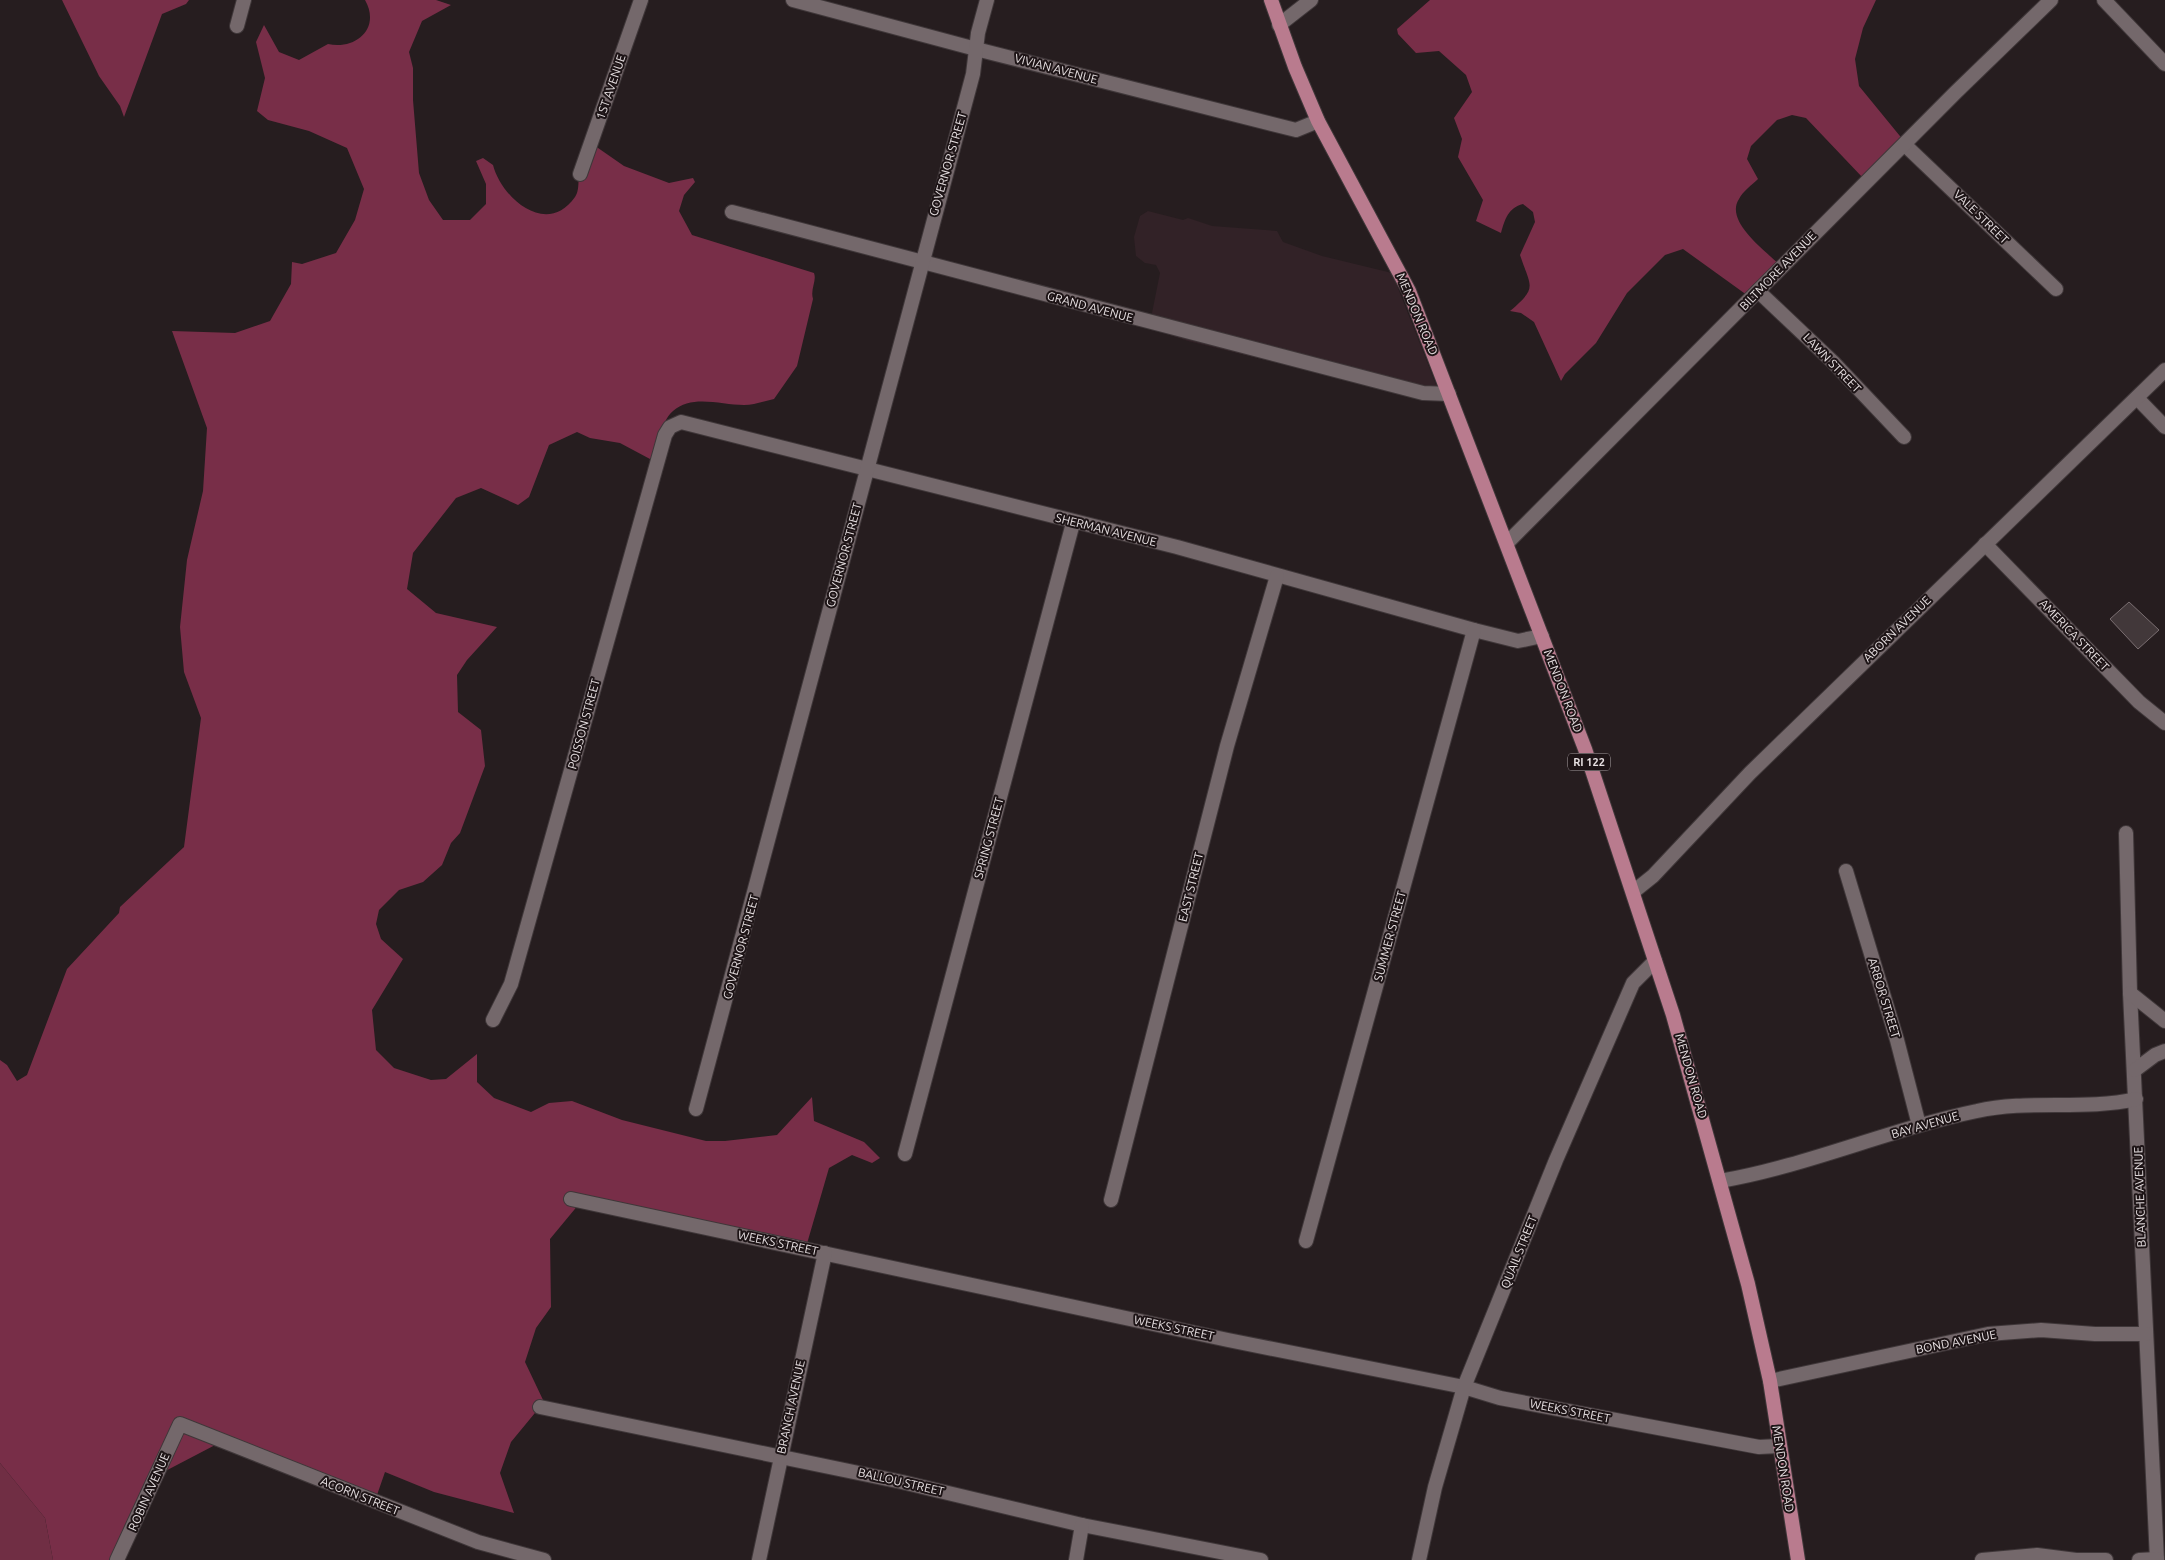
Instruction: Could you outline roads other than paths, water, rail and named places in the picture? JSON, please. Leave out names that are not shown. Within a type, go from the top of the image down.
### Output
[{"type":"main road","name":"MENDON ROAD","points":[[1271,0],[1279,25],[1318,121],[1409,291],[1585,748],[1673,1015],[1720,1180],[1770,1381],[1798,1560]]},
{"type":"street","points":[[237,26],[244,0]]},
{"type":"street","name":"1ST AVENUE","points":[[580,174],[641,0]]},
{"type":"street","name":"VIVIAN AVENUE","points":[[793,0],[976,50],[1018,58],[1296,130],[1318,121]]},
{"type":"street","name":"GOVERNOR STREET","points":[[696,1109],[776,820],[867,467],[973,74],[976,50],[987,0]]},
{"type":"street","points":[[1279,25],[1311,0]]},
{"type":"street","name":"BILTMORE AVENUE","points":[[1507,543],[1956,92],[2051,0]]},
{"type":"street","points":[[2104,0],[2165,64]]},
{"type":"street","name":"VALE STREET","points":[[1905,145],[2056,289]]},
{"type":"street","name":"GRAND AVENUE","points":[[732,212],[1413,390],[1449,394]]},
{"type":"street","name":"LAWN STREET","points":[[1758,291],[1833,362],[1904,437]]},
{"type":"street","name":"ABORN AVENUE","points":[[1633,892],[1654,876],[1750,773],[2165,370]]},
{"type":"street","points":[[2136,398],[2165,427]]},
{"type":"street","name":"SHERMAN AVENUE","points":[[670,427],[681,422],[698,424],[867,467],[1073,523],[1177,547],[1518,641],[1542,636]]},
{"type":"street","name":"POISSON STREET","points":[[493,1020],[511,984],[627,566],[665,435],[670,427]]},
{"type":"street","name":"SPRING STREET","points":[[905,1154],[1073,523]]},
{"type":"street","name":"AMERICA STREET","points":[[1985,544],[2139,702],[2165,723]]},
{"type":"street","name":"EAST STREET","points":[[1111,1200],[1227,746],[1277,576]]},
{"type":"street","name":"SUMMER STREET","points":[[1306,1241],[1474,630]]},
{"type":"street","name":"BLANCHE AVENUE","points":[[2126,833],[2130,993],[2157,1560]]},
{"type":"street","name":"ARBOR STREET","points":[[1846,871],[1897,1040],[1919,1125]]},
{"type":"street","name":"QUAIL STREET","points":[[1419,1560],[1435,1487],[1464,1387],[1556,1160],[1633,983],[1655,960]]},
{"type":"street","points":[[2130,993],[2165,1021]]},
{"type":"street","points":[[2135,1070],[2155,1055],[2165,1051]]},
{"type":"street","name":"BAY AVENUE","points":[[1720,1180],[1815,1159],[1919,1125],[1978,1110],[2027,1105],[2121,1103],[2136,1099]]},
{"type":"street","name":"WEEKS STREET","points":[[571,1199],[1228,1340],[1464,1387],[1500,1398],[1759,1447],[1779,1446]]},
{"type":"street","name":"BRANCH AVENUE","points":[[759,1560],[825,1253]]},
{"type":"street","name":"BOND AVENUE","points":[[1770,1381],[1988,1334],[2041,1330],[2095,1334],[2146,1334]]},
{"type":"street","name":"BALLOU STREET","points":[[540,1407],[902,1482],[1082,1525],[1261,1560]]},
{"type":"street","name":"ROBIN AVENUE","points":[[117,1560],[180,1424]]},
{"type":"street","name":"ACORN STREET","points":[[180,1424],[461,1536],[544,1560]]},
{"type":"street","points":[[1076,1560],[1082,1525]]},
{"type":"street","points":[[1982,1560],[2037,1555],[2076,1560],[2106,1560]]},
{"type":"street","points":[[2139,1560],[2157,1560]]}]
